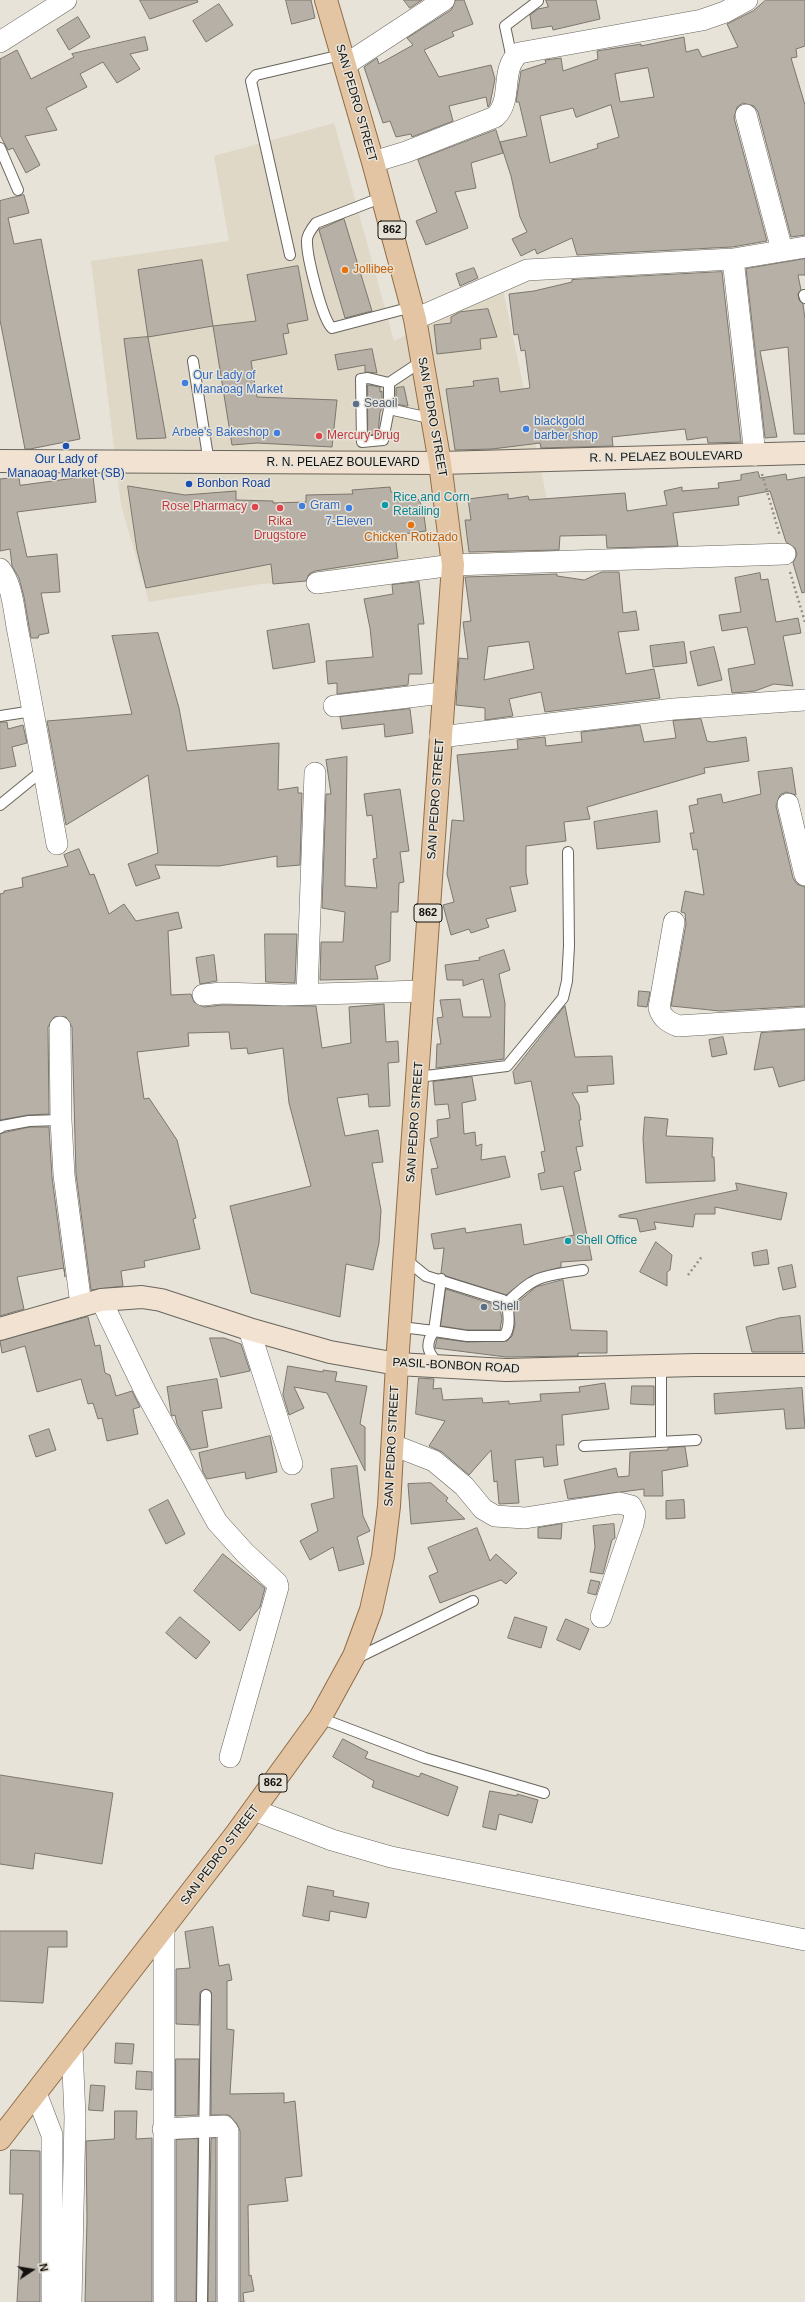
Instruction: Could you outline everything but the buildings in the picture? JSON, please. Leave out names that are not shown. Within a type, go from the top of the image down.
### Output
[{"type":"main road","name":"SAN PEDRO STREET","points":[[0,2139],[164,1929],[254,1810],[320,1718],[352,1661],[371,1610],[383,1556],[389,1506],[397,1364],[418,1077],[442,693],[453,565],[434,418],[414,313],[383,197],[326,0]]},
{"type":"street","points":[[2,37],[66,0]]},
{"type":"street","points":[[343,60],[444,0]]},
{"type":"street","points":[[373,162],[406,152],[495,117],[504,105],[507,76],[512,59],[520,53],[529,50],[702,20],[723,6],[746,0]]},
{"type":"street","points":[[746,115],[782,250]]},
{"type":"street","points":[[414,313],[528,270],[733,259],[805,247]]},
{"type":"street","points":[[733,259],[755,455]]},
{"type":"street","name":"R. N. PELAEZ BOULEVARD","points":[[0,461],[209,463],[366,453],[440,463],[805,453]]},
{"type":"street","points":[[317,583],[453,565],[785,554]]},
{"type":"street","points":[[0,569],[7,582],[33,711],[57,844]]},
{"type":"street","points":[[334,706],[442,693]]},
{"type":"street","points":[[440,737],[674,708],[805,700]]},
{"type":"street","points":[[307,994],[315,774]]},
{"type":"street","points":[[788,804],[805,875]]},
{"type":"street","points":[[674,922],[659,1008],[662,1016],[670,1023],[678,1026],[805,1018]]},
{"type":"street","points":[[203,995],[423,991]]},
{"type":"street","points":[[60,1027],[61,1120],[64,1175],[91,1303],[150,1400],[217,1522],[245,1554],[278,1583],[230,1757]]},
{"type":"street","name":"PASIL-BONBON ROAD","points":[[0,1328],[91,1303],[142,1297],[161,1300],[249,1329],[330,1352],[397,1364],[506,1370],[661,1366],[805,1365]]},
{"type":"street","points":[[249,1329],[292,1464]]},
{"type":"street","points":[[393,1446],[434,1461],[464,1486],[483,1509],[495,1516],[525,1518],[619,1503],[631,1506],[635,1514],[633,1524],[601,1617]]},
{"type":"street","points":[[254,1810],[318,1835],[392,1857],[805,1940]]},
{"type":"street","points":[[164,1929],[164,2302]]},
{"type":"street","points":[[71,2302],[75,2117],[72,2047]]},
{"type":"street","points":[[36,2093],[52,2135],[52,2302]]},
{"type":"street","points":[[163,2129],[224,2126],[228,2131],[228,2302]]},
{"type":"lane","points":[[512,59],[505,26],[538,1]]},
{"type":"lane","points":[[290,255],[251,81],[252,77],[260,74],[343,60]]},
{"type":"lane","points":[[0,148],[18,190]]},
{"type":"lane","points":[[383,197],[316,223],[306,241],[314,280],[325,315],[332,328],[414,313]]},
{"type":"lane","points":[[193,361],[209,463]]},
{"type":"lane","points":[[389,382],[389,409],[385,437],[366,453],[362,442],[361,379],[368,378],[389,382],[422,361]]},
{"type":"lane","points":[[389,409],[434,418]]},
{"type":"lane","points":[[0,716],[33,711]]},
{"type":"lane","points":[[0,805],[43,770]]},
{"type":"lane","points":[[418,1077],[507,1066],[563,998],[567,981],[569,946],[568,852]]},
{"type":"lane","points":[[0,1128],[2,1126],[29,1121],[61,1120]]},
{"type":"lane","points":[[405,1259],[426,1276],[441,1279],[496,1297],[507,1303]]},
{"type":"lane","points":[[400,1327],[467,1336],[503,1336],[507,1330],[507,1303],[524,1286],[541,1276],[583,1270]]},
{"type":"lane","points":[[441,1279],[434,1331],[428,1340],[428,1348],[442,1366]]},
{"type":"lane","points":[[661,1366],[662,1442]]},
{"type":"lane","points":[[584,1446],[696,1440]]},
{"type":"lane","points":[[352,1661],[474,1601]]},
{"type":"lane","points":[[320,1718],[425,1758],[544,1793]]},
{"type":"lane","points":[[202,2302],[206,1995]]},
{"type":"path","points":[[688,1275],[703,1255]]},
{"type":"shaded area","points":[[334,123],[394,341],[503,289],[560,561],[261,584],[149,602],[121,505],[91,261],[229,241],[214,156]]},
{"type":"place","name":"Jollibee","points":[[345,270]]},
{"type":"place","name":"Our Lady of Manaoag Market","points":[[185,383]]},
{"type":"place","name":"Seaoil","points":[[356,404]]},
{"type":"place","name":"blackgold barber shop","points":[[526,429]]},
{"type":"place","name":"Arbee's Bakeshop","points":[[277,433]]},
{"type":"place","name":"Mercury Drug","points":[[319,436]]},
{"type":"place","name":"Our Lady of Manaoag Market (SB)","points":[[66,446]]},
{"type":"place","name":"Bonbon Road","points":[[189,484]]},
{"type":"place","name":"Rice and Corn Retailing","points":[[385,505]]},
{"type":"place","name":"Gram","points":[[302,506]]},
{"type":"place","name":"Rose Pharmacy","points":[[255,507]]},
{"type":"place","name":"Rika Drugstore","points":[[280,508]]},
{"type":"place","name":"7-Eleven","points":[[349,508]]},
{"type":"place","name":"Chicken Rotizado","points":[[411,525]]},
{"type":"place","name":"Shell Office","points":[[568,1241]]},
{"type":"place","name":"Shell","points":[[484,1307]]}]
